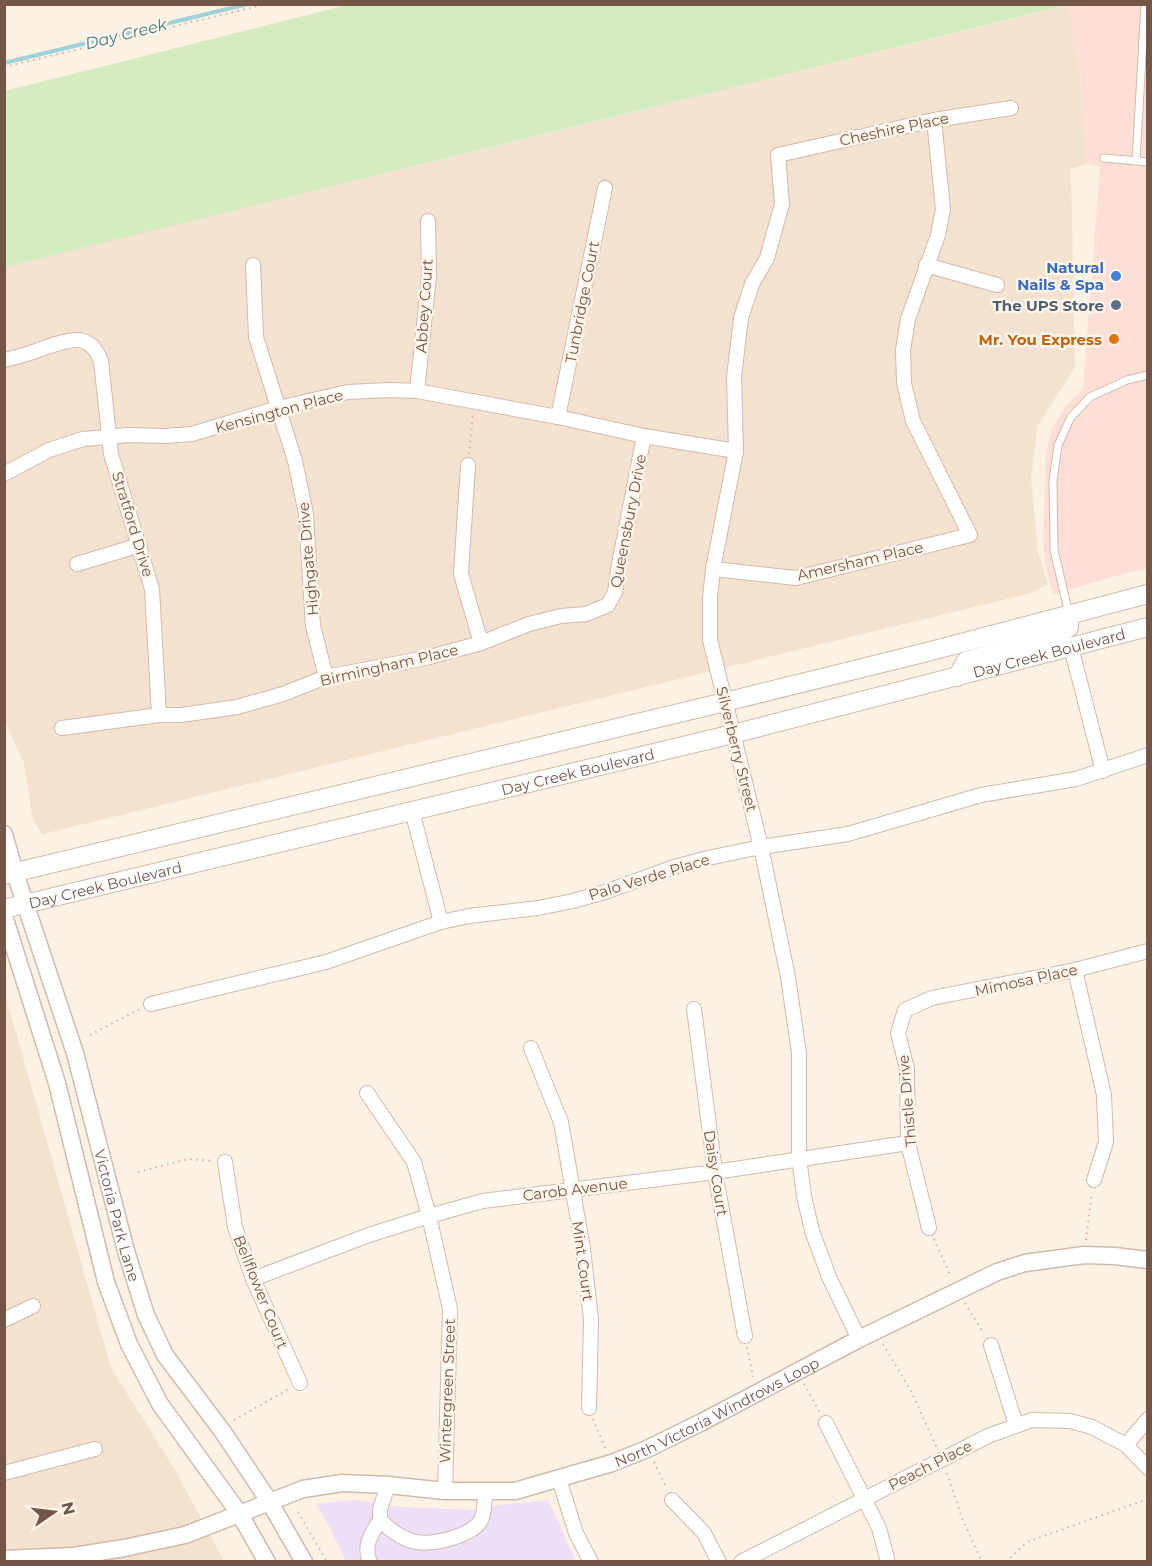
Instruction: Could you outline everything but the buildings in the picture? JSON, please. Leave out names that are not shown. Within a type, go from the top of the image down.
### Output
[{"type":"main road","name":"Day Creek Boulevard","points":[[10,874],[725,702],[1148,594]]},
{"type":"main road","points":[[957,677],[966,661],[1062,633],[1069,627],[1069,614]]},
{"type":"main road","name":"Day Creek Boulevard","points":[[4,909],[734,734],[1148,627]]},
{"type":"street","name":"Cheshire Place","points":[[778,155],[934,120],[1011,108]]},
{"type":"street","points":[[934,120],[944,209],[938,235],[926,266],[997,285]]},
{"type":"street","name":"Silverberry Street","points":[[778,155],[782,204],[767,258],[752,284],[741,318],[734,377],[736,451],[713,569],[710,640],[761,847],[788,977],[799,1053],[800,1158],[812,1231],[829,1277],[860,1339]]},
{"type":"street","name":"Tunbridge Court","points":[[558,417],[605,188]]},
{"type":"street","name":"Abbey Court","points":[[417,391],[429,276],[428,221]]},
{"type":"street","name":"Highgate Drive","points":[[253,265],[256,337],[295,461],[306,514],[314,626],[326,677]]},
{"type":"street","name":"Amersham Place","points":[[713,569],[796,578],[970,536],[914,421],[904,383],[903,350],[908,319],[926,266]]},
{"type":"street","name":"Stratford Drive","points":[[4,360],[40,350],[67,339],[85,342],[96,348],[101,361],[111,454],[153,589],[159,715]]},
{"type":"street","name":"Kensington Place","points":[[4,474],[49,450],[83,439],[129,435],[192,434],[278,408],[348,392],[417,391],[558,417],[644,436],[736,451]]},
{"type":"street","name":"Queensbury Drive","points":[[608,605],[615,592],[644,436]]},
{"type":"street","points":[[468,465],[461,574],[481,643]]},
{"type":"street","points":[[77,564],[140,545]]},
{"type":"street","name":"Birmingham Place","points":[[62,728],[237,707],[283,694],[326,677],[426,658],[481,643],[529,624],[561,616],[586,614],[608,605]]},
{"type":"street","points":[[1071,647],[1102,771]]},
{"type":"street","name":"Palo Verde Place","points":[[151,1004],[326,962],[441,922],[478,914],[538,908],[573,900],[605,892],[674,867],[761,847],[848,834],[981,795],[1048,785],[1102,771],[1148,755]]},
{"type":"street","points":[[412,811],[441,922]]},
{"type":"street","name":"Victoria Park Lane","points":[[4,834],[10,874],[26,904],[78,1063],[126,1251],[146,1315],[165,1355],[223,1432],[269,1501],[304,1562]]},
{"type":"street","name":"Victoria Park Lane","points":[[4,916],[57,1083],[106,1282],[129,1344],[160,1404],[239,1513],[267,1562]]},
{"type":"street","name":"Mimosa Place","points":[[905,1010],[932,998],[1075,970],[1148,951]]},
{"type":"street","points":[[1075,970],[1104,1095],[1106,1142],[1094,1180]]},
{"type":"street","name":"Daisy Court","points":[[694,1010],[715,1172],[745,1336]]},
{"type":"street","name":"Thistle Drive","points":[[905,1010],[898,1033],[907,1069],[908,1143],[929,1228]]},
{"type":"street","name":"Mint Court","points":[[531,1048],[561,1122],[583,1249],[591,1319],[589,1408]]},
{"type":"street","name":"Wintergreen Street","points":[[367,1093],[414,1161],[450,1309],[445,1491]]},
{"type":"street","name":"Carob Avenue","points":[[253,1279],[369,1235],[483,1201],[715,1172],[908,1143]]},
{"type":"street","name":"Bellflower Court","points":[[225,1162],[235,1227],[253,1279],[300,1383]]},
{"type":"street","name":"North Victoria Windrows Loop","points":[[4,1559],[75,1559],[184,1535],[269,1501],[322,1485],[388,1485],[445,1491],[515,1491],[612,1463],[647,1449],[860,1339],[997,1272],[1025,1263],[1084,1255],[1148,1260]]},
{"type":"street","points":[[4,1320],[33,1306]]},
{"type":"street","points":[[991,1345],[1016,1425]]},
{"type":"street","points":[[1126,1445],[1148,1419]]},
{"type":"street","name":"Peach Place","points":[[741,1562],[988,1436],[1032,1420],[1070,1421],[1092,1427],[1126,1445],[1148,1468]]},
{"type":"street","points":[[826,1423],[879,1528],[888,1562]]},
{"type":"street","points":[[4,1473],[95,1449]]},
{"type":"street","points":[[559,1479],[576,1533],[591,1562]]},
{"type":"street","points":[[370,1562],[366,1554],[370,1536],[380,1520],[380,1509],[388,1485]]},
{"type":"street","points":[[380,1520],[392,1532],[416,1542],[460,1536],[474,1528],[482,1518],[486,1492]]},
{"type":"street","points":[[672,1500],[704,1533],[719,1562]]},
{"type":"lane","points":[[1136,161],[1145,4]]},
{"type":"lane","points":[[1104,158],[1148,162]]},
{"type":"lane","points":[[1069,614],[1054,550],[1053,481],[1058,445],[1071,417],[1090,397],[1127,380],[1148,375]]},
{"type":"path","points":[[4,67],[267,4]]},
{"type":"path","points":[[468,465],[474,402]]},
{"type":"path","points":[[90,1035],[151,1004]]},
{"type":"path","points":[[138,1172],[189,1160],[225,1162]]},
{"type":"path","points":[[1084,1255],[1094,1180]]},
{"type":"path","points":[[876,1331],[911,1391],[942,1460],[962,1518],[982,1562]]},
{"type":"path","points":[[745,1336],[756,1394]]},
{"type":"path","points":[[797,1372],[826,1423]]},
{"type":"path","points":[[231,1422],[300,1383]]},
{"type":"path","points":[[589,1408],[612,1463]]},
{"type":"path","points":[[647,1449],[672,1500]]},
{"type":"path","points":[[1006,1562],[1027,1542],[1148,1499]]},
{"type":"path","points":[[298,1512],[327,1562]]},
{"type":"shaded area","points":[[1069,5],[1081,88],[1087,164],[1071,169],[1075,367],[1038,425],[1031,478],[1038,552],[1048,584],[1031,593],[43,834],[33,821],[24,763],[5,722],[5,267]]},
{"type":"shaded area","points":[[1069,5],[1147,5],[1147,569],[1053,594],[1045,563],[1043,542],[1046,451],[1053,426],[1068,403],[1083,389],[1100,167],[1087,164],[1081,88]]},
{"type":"shaded area","points":[[4,990],[111,1368],[175,1470],[224,1561],[5,1561]]},
{"type":"shaded area","points":[[356,1500],[402,1507],[471,1510],[548,1500],[576,1561],[346,1561],[316,1504]]},
{"type":"green space","points":[[347,5],[1067,5],[5,267],[5,91]]},
{"type":"waterway","name":"Day Creek","points":[[4,63],[248,4]]},
{"type":"place","name":"Natural Nails & Spa","points":[[1116,276]]},
{"type":"place","name":"The UPS Store","points":[[1116,305]]},
{"type":"place","name":"Mr. You Express","points":[[1114,339]]}]
